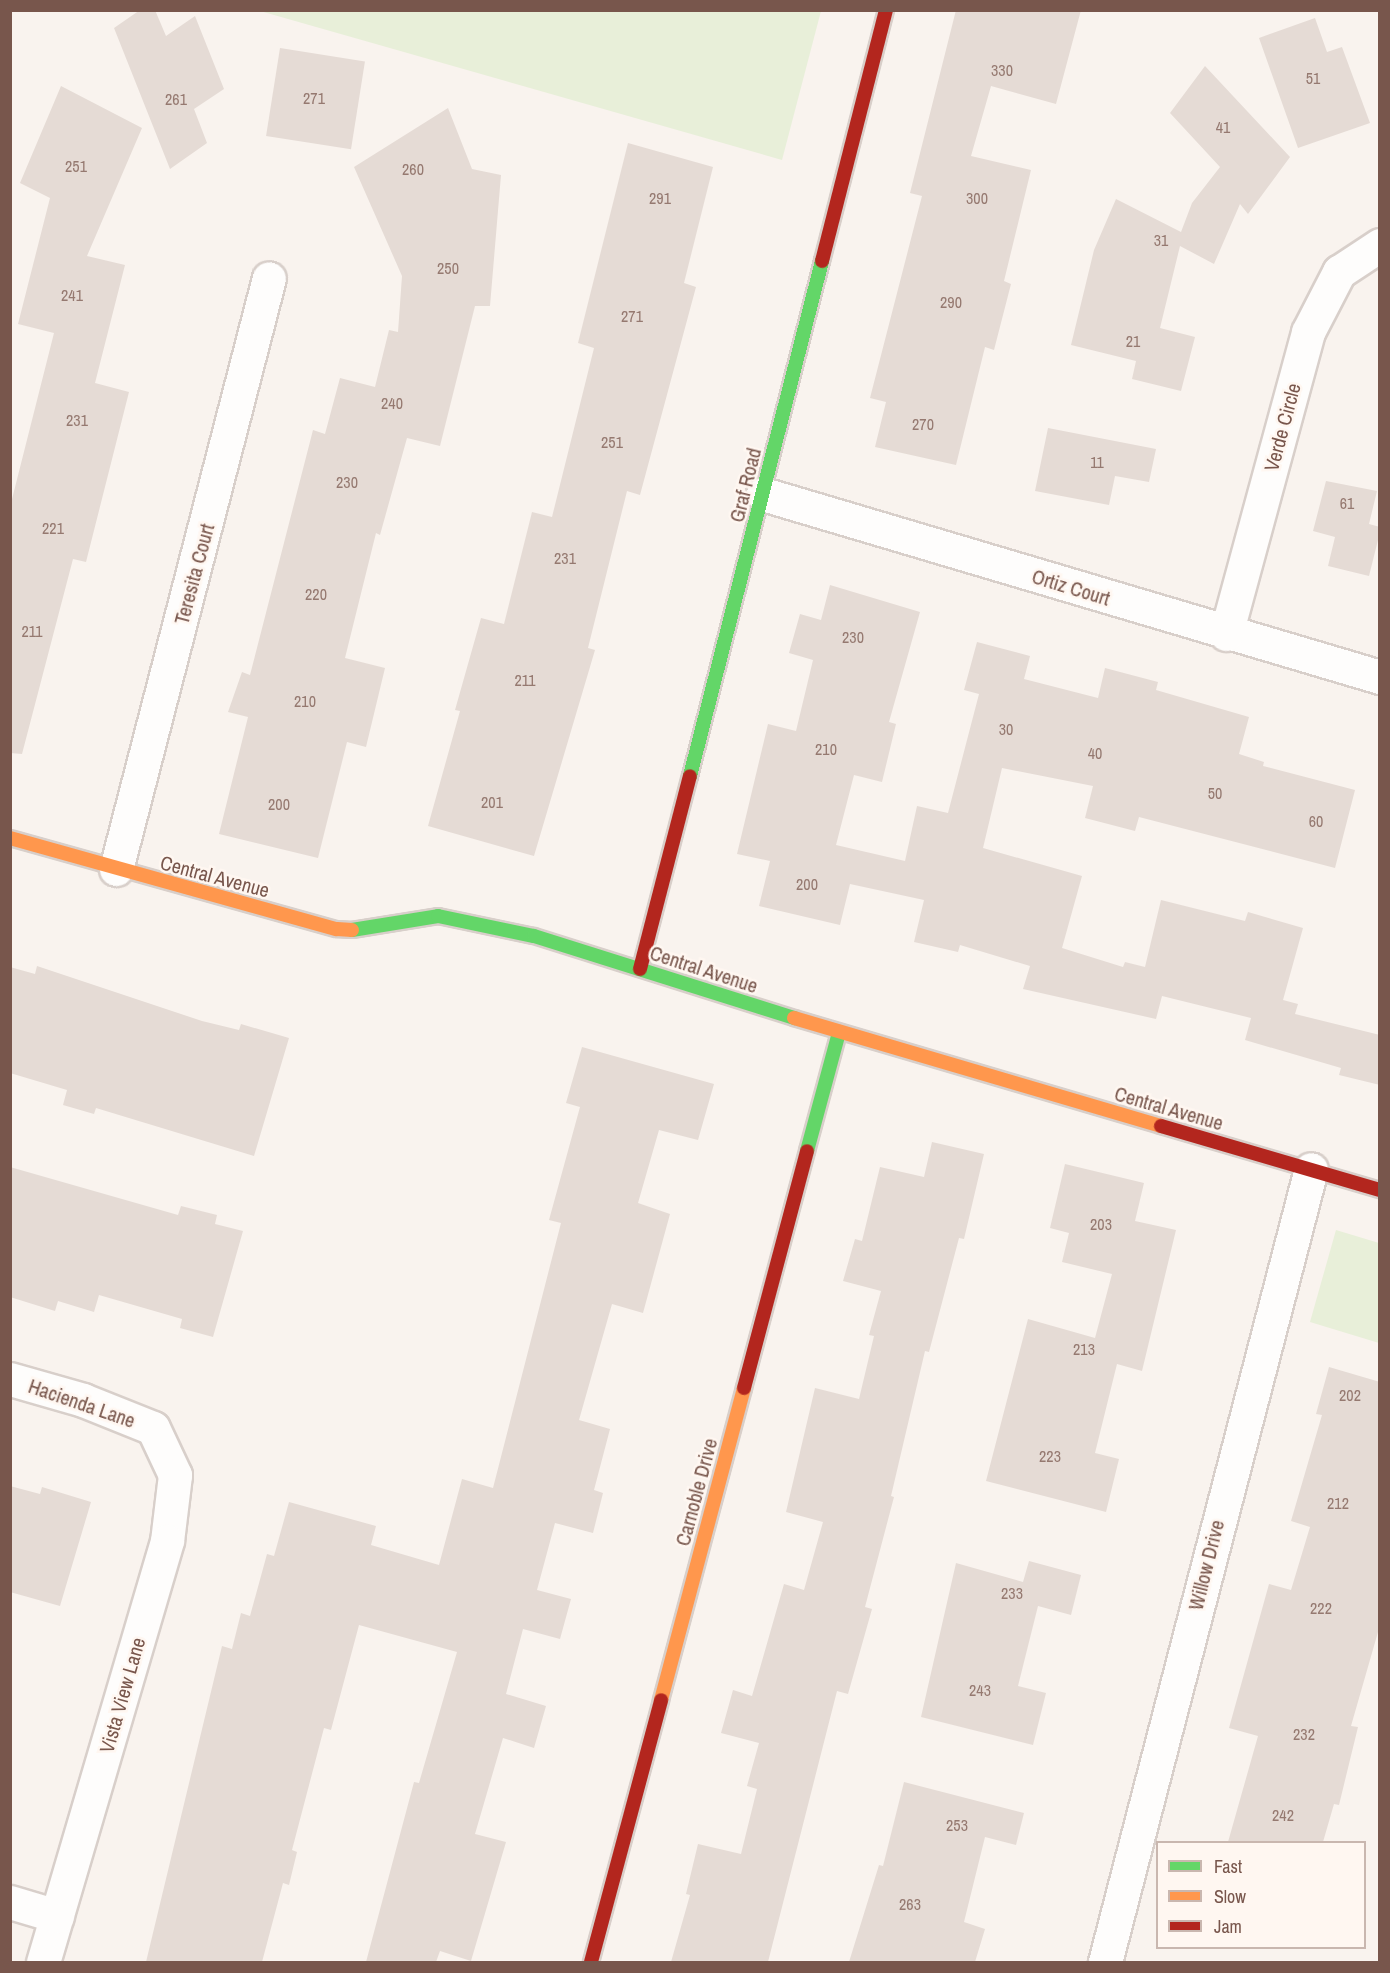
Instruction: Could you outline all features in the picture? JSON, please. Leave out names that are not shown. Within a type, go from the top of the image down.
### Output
[{"type":"street","name":"Graf Road","points":[[640,969],[886,10]]},
{"type":"street","name":"Verde Circle","points":[[1226,634],[1308,332],[1339,272],[1368,249],[1380,245]]},
{"type":"street","name":"Teresita Court","points":[[116,869],[269,278]]},
{"type":"street","name":"Ortiz Court","points":[[763,494],[1226,634],[1380,677]]},
{"type":"street","name":"Central Avenue","points":[[10,838],[337,928],[367,930],[438,916],[457,917],[640,969],[839,1032],[1380,1190]]},
{"type":"street","name":"Carnoble Drive","points":[[591,1962],[839,1032]]},
{"type":"street","name":"Willow Drive","points":[[1105,1962],[1311,1169]]},
{"type":"street","name":"Hacienda Lane","points":[[10,1378],[83,1400],[153,1428]]},
{"type":"street","name":"Vista View Lane","points":[[43,1962],[167,1541],[175,1475],[153,1428]]},
{"type":"street","points":[[10,1902],[57,1916]]},
{"type":"green space","points":[[821,10],[782,160],[260,11]]},
{"type":"green space","points":[[1336,1230],[1379,1243],[1379,1343],[1310,1322]]},
{"type":"building","points":[[140,10],[155,10],[166,36],[195,16],[224,89],[194,109],[207,143],[170,169],[114,28]]},
{"type":"building","points":[[956,10],[1081,10],[1056,104],[991,86],[971,156],[1031,170],[1004,281],[1011,284],[994,350],[985,347],[956,465],[875,447],[886,402],[870,398],[922,196],[910,193]]},
{"type":"building","points":[[1315,18],[1327,52],[1342,47],[1370,123],[1298,148],[1259,38]]},
{"type":"building","points":[[280,48],[365,61],[351,149],[266,136]]},
{"type":"building","points":[[1205,66],[1290,157],[1248,214],[1240,204],[1214,264],[1180,246],[1160,328],[1195,337],[1181,391],[1132,379],[1136,361],[1071,345],[1094,250],[1116,199],[1181,232],[1192,203],[1220,167],[1170,113]]},
{"type":"building","points":[[61,86],[142,128],[87,256],[125,265],[95,383],[129,392],[86,562],[73,559],[22,754],[10,753],[10,507],[54,333],[18,324],[50,198],[20,183]]},
{"type":"building","points":[[448,108],[472,169],[501,175],[490,306],[475,306],[440,446],[407,438],[380,535],[376,533],[345,658],[385,668],[366,747],[347,742],[318,858],[219,834],[248,717],[228,712],[242,672],[250,675],[313,430],[325,434],[340,378],[375,387],[389,330],[398,332],[402,276],[354,167]]},
{"type":"building","points":[[628,143],[713,167],[684,283],[696,287],[640,495],[627,491],[588,648],[595,650],[534,856],[428,826],[460,711],[455,710],[481,618],[504,624],[532,512],[552,517],[594,348],[578,343]]},
{"type":"building","points":[[1048,428],[1156,449],[1149,482],[1115,476],[1109,505],[1035,491]]},
{"type":"building","points":[[1326,481],[1377,491],[1369,524],[1380,527],[1380,532],[1369,576],[1328,566],[1335,537],[1313,531]]},
{"type":"building","points":[[830,585],[920,612],[889,722],[896,724],[882,782],[854,775],[836,845],[905,861],[917,806],[948,813],[979,694],[964,690],[977,642],[1030,656],[1024,679],[1098,698],[1105,668],[1158,682],[1156,690],[1249,717],[1239,754],[1264,762],[1263,766],[1355,790],[1335,868],[1139,817],[1135,831],[1085,818],[1093,786],[1002,768],[983,848],[1082,876],[1062,948],[1123,967],[1125,962],[1145,967],[1161,900],[1245,921],[1248,912],[1303,928],[1283,1000],[1298,1004],[1295,1014],[1380,1035],[1380,1085],[1339,1075],[1341,1068],[1245,1040],[1251,1018],[1162,996],[1156,1019],[1023,989],[1030,966],[960,945],[958,952],[914,942],[924,900],[850,884],[840,925],[759,906],[770,861],[737,854],[768,724],[796,731],[813,660],[789,653],[800,614],[821,620]]},
{"type":"building","points":[[37,966],[202,1021],[239,1030],[241,1024],[289,1038],[254,1156],[96,1108],[94,1114],[63,1105],[67,1090],[10,1073],[10,967],[35,974]]},
{"type":"building","points":[[582,1047],[714,1084],[698,1140],[659,1130],[638,1203],[670,1214],[643,1313],[612,1304],[579,1420],[610,1429],[594,1490],[603,1493],[593,1533],[555,1523],[537,1590],[571,1599],[560,1639],[523,1629],[506,1694],[546,1706],[534,1748],[503,1738],[475,1834],[506,1842],[471,1961],[440,1951],[436,1962],[366,1962],[414,1782],[419,1783],[457,1652],[359,1625],[331,1730],[324,1728],[292,1850],[297,1852],[289,1885],[283,1883],[262,1962],[146,1962],[222,1646],[232,1649],[241,1613],[250,1616],[267,1554],[274,1556],[289,1502],[376,1526],[371,1545],[439,1565],[462,1479],[493,1488],[561,1223],[549,1220],[580,1107],[566,1103]]},
{"type":"building","points":[[932,1142],[984,1154],[964,1239],[959,1238],[929,1352],[925,1351],[891,1496],[894,1497],[865,1607],[872,1609],[848,1694],[837,1691],[768,1962],[671,1962],[690,1895],[686,1894],[698,1844],[741,1854],[757,1789],[747,1786],[759,1743],[721,1733],[733,1690],[752,1696],[784,1584],[804,1590],[823,1522],[786,1512],[815,1388],[859,1399],[874,1336],[869,1335],[881,1291],[843,1281],[855,1239],[862,1241],[880,1167],[924,1177]]},
{"type":"building","points":[[1065,1164],[1144,1183],[1135,1221],[1176,1230],[1142,1371],[1117,1364],[1095,1453],[1119,1459],[1106,1512],[986,1481],[1028,1319],[1095,1338],[1112,1274],[1062,1262],[1069,1233],[1050,1228]]},
{"type":"building","points":[[10,1167],[178,1215],[181,1206],[217,1215],[215,1224],[243,1231],[213,1337],[180,1328],[182,1319],[99,1295],[94,1312],[58,1301],[55,1311],[10,1297]]},
{"type":"building","points":[[1329,1367],[1380,1382],[1380,1625],[1351,1726],[1358,1727],[1339,1805],[1334,1804],[1323,1841],[1228,1841],[1258,1736],[1229,1728],[1269,1584],[1291,1590],[1310,1527],[1291,1521],[1322,1415],[1316,1414]]},
{"type":"building","points":[[10,1486],[40,1494],[42,1487],[91,1502],[60,1606],[10,1592]]},
{"type":"building","points":[[1029,1561],[1081,1575],[1071,1615],[1038,1606],[1018,1686],[1046,1693],[1033,1745],[921,1717],[956,1563],[1023,1582]]},
{"type":"building","points":[[904,1782],[1024,1813],[1016,1845],[985,1837],[964,1922],[985,1929],[975,1962],[849,1962],[879,1865],[883,1866]]},
{"type":"traffic: fast","points":[[690,776],[822,261]]},
{"type":"traffic: fast","points":[[352,930],[438,916],[534,936],[794,1018]]},
{"type":"traffic: fast","points":[[807,1151],[839,1032]]},
{"type":"traffic: slow","points":[[10,838],[337,929],[352,930]]},
{"type":"traffic: slow","points":[[794,1018],[1161,1126]]},
{"type":"traffic: slow","points":[[661,1700],[744,1388]]},
{"type":"traffic: jam","points":[[822,261],[886,10]]},
{"type":"traffic: jam","points":[[640,969],[690,776]]},
{"type":"traffic: jam","points":[[1161,1126],[1380,1190]]},
{"type":"traffic: jam","points":[[744,1388],[807,1151]]},
{"type":"traffic: jam","points":[[591,1962],[661,1700]]}]
